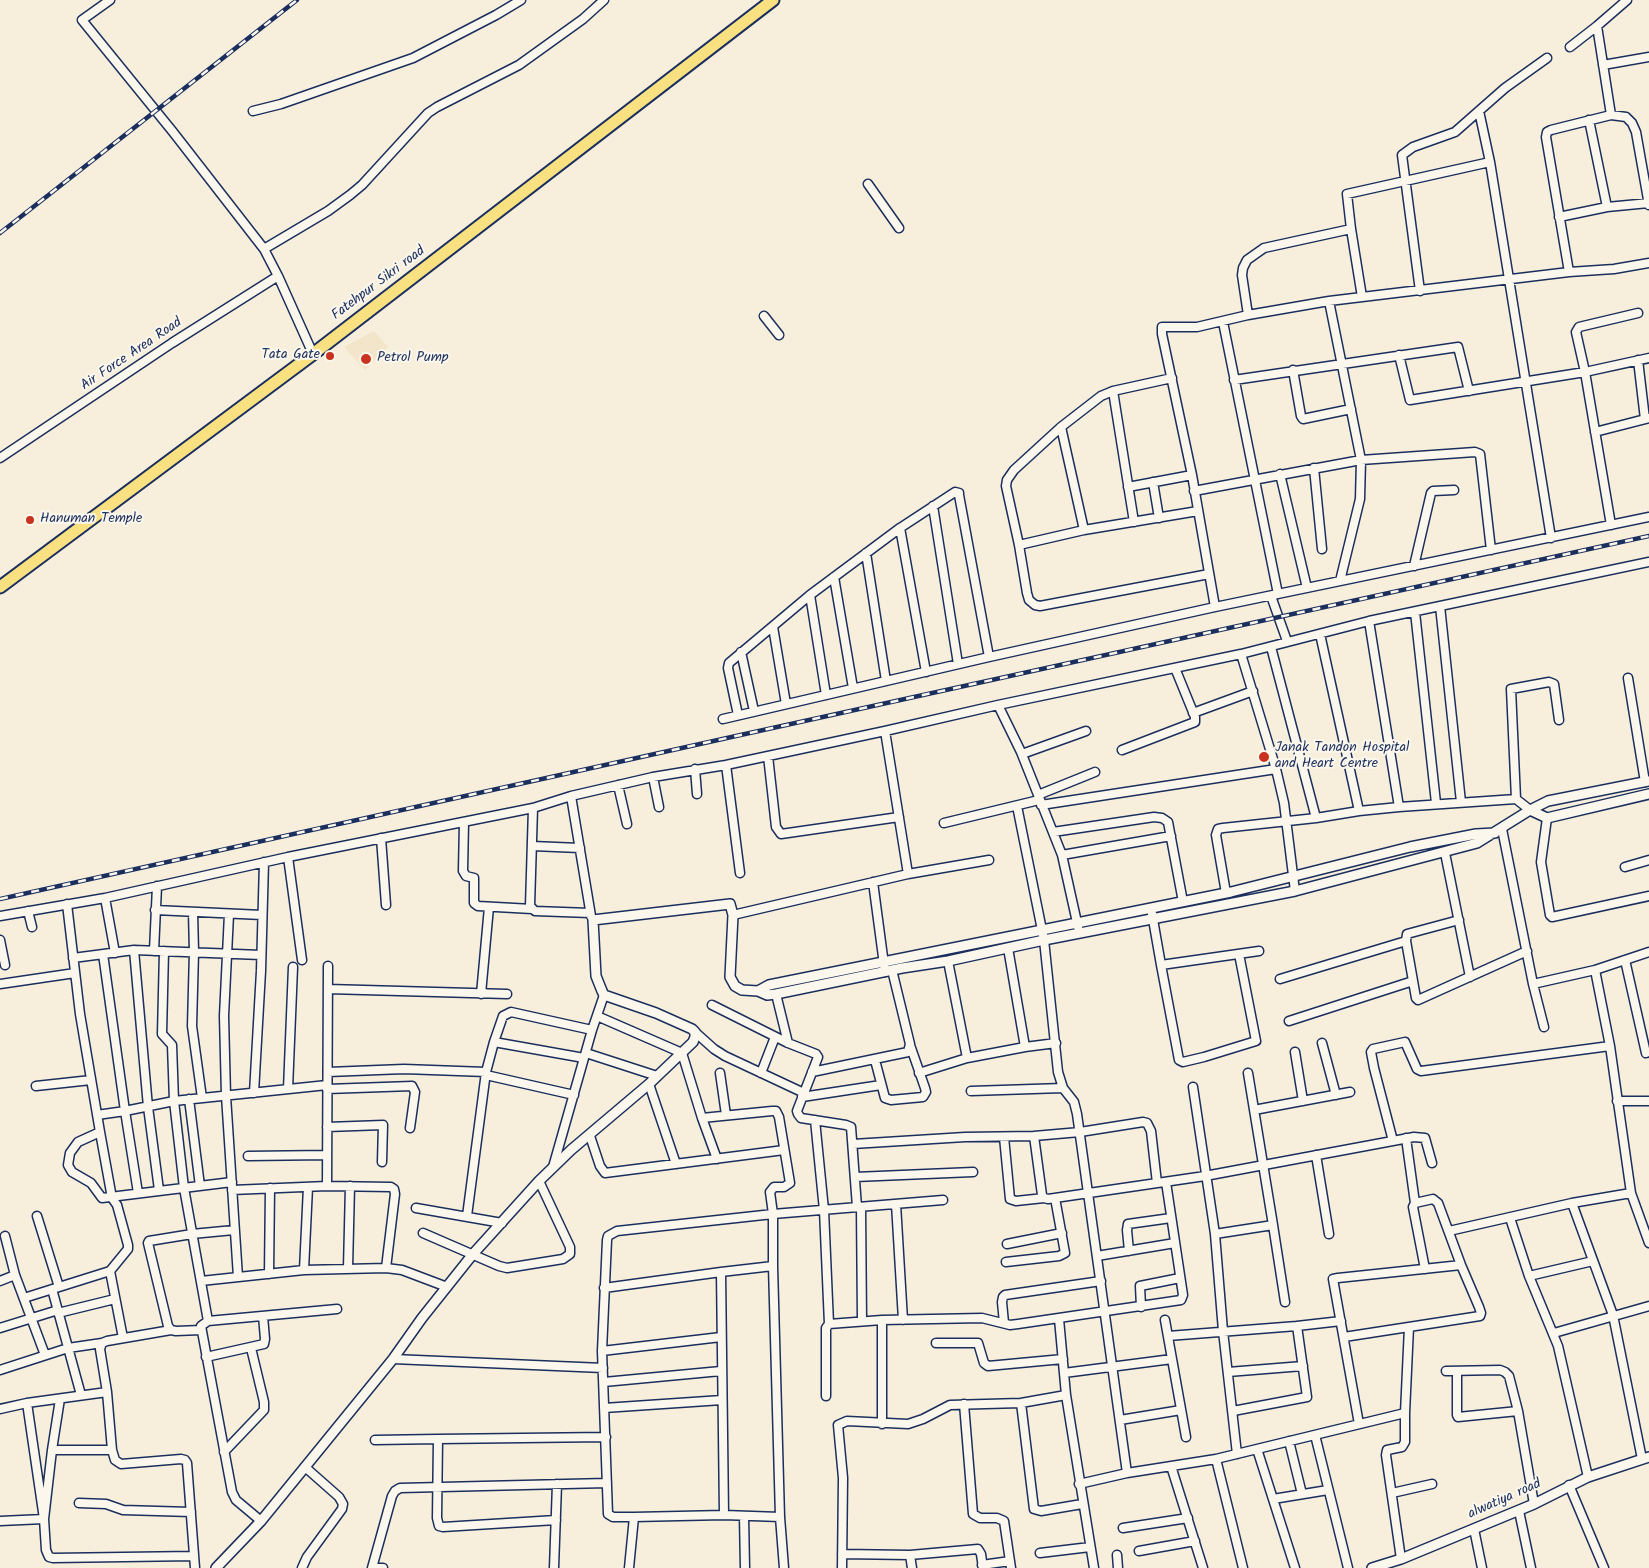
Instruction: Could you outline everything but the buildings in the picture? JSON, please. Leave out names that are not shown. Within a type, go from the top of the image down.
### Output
[{"type":"main road","name":"Fatehpur Sikri road","points":[[0,587],[313,354],[773,0]]},
{"type":"street","points":[[110,0],[82,20],[173,132],[264,249],[313,354]]},
{"type":"street","points":[[253,111],[281,104],[413,58],[489,19],[521,0]]},
{"type":"street","points":[[264,249],[328,211],[350,195],[362,185],[428,113],[436,107],[519,65],[563,34],[604,0]]},
{"type":"street","points":[[1570,47],[1627,0]]},
{"type":"street","points":[[1597,26],[1611,115]]},
{"type":"street","points":[[1603,65],[1649,57]]},
{"type":"street","points":[[1420,291],[1402,155],[1412,147],[1451,134],[1505,88],[1546,58]]},
{"type":"street","points":[[1480,111],[1551,538]]},
{"type":"street","points":[[1559,216],[1607,207],[1649,204],[1636,132],[1632,123],[1626,117],[1611,115],[1547,132],[1546,137],[1559,216],[1569,272]]},
{"type":"street","points":[[1589,120],[1607,207]]},
{"type":"street","points":[[1362,298],[1350,229],[1347,194],[1490,162]]},
{"type":"street","points":[[868,184],[899,228]]},
{"type":"street","points":[[1248,316],[1242,276],[1243,268],[1251,256],[1264,248],[1350,229]]},
{"type":"street","points":[[1215,607],[1192,475],[1162,327],[1197,327],[1329,301],[1569,272],[1614,269],[1649,263]]},
{"type":"street","name":"Air Force Area Road","points":[[0,458],[180,338],[278,276]]},
{"type":"street","points":[[1329,301],[1361,460],[1359,506],[1340,581]]},
{"type":"street","points":[[1611,525],[1586,372],[1576,332],[1579,327],[1638,313]]},
{"type":"street","points":[[764,316],[778,335]]},
{"type":"street","points":[[1223,322],[1255,478],[1274,595],[1287,641]]},
{"type":"street","points":[[1234,380],[1458,347],[1469,391]]},
{"type":"street","points":[[1398,355],[1410,400],[1586,372],[1649,358]]},
{"type":"street","points":[[1595,432],[1647,418],[1638,360]]},
{"type":"street","points":[[1293,370],[1303,419],[1351,409]]},
{"type":"street","points":[[1172,378],[1113,391],[1101,396],[1061,428],[1014,470],[1007,480],[1006,486],[1029,600],[1034,605],[1040,606],[1209,574]]},
{"type":"street","points":[[1113,391],[1134,522]]},
{"type":"street","points":[[1061,428],[1084,530]]},
{"type":"street","points":[[1194,491],[1255,478],[1361,460],[1469,451],[1480,454],[1491,550]]},
{"type":"street","points":[[1314,468],[1322,549]]},
{"type":"street","points":[[1280,474],[1307,588]]},
{"type":"street","points":[[1128,487],[1192,475]]},
{"type":"street","points":[[1154,482],[1159,518]]},
{"type":"street","points":[[1414,566],[1431,493],[1433,491],[1454,490]]},
{"type":"street","points":[[738,715],[728,668],[729,663],[810,595],[900,528],[952,493],[959,493],[989,657]]},
{"type":"street","points":[[933,506],[958,664]]},
{"type":"street","points":[[1019,545],[1084,530],[1198,511]]},
{"type":"street","points":[[723,718],[1215,607],[1649,517]]},
{"type":"street","points":[[900,528],[926,672]]},
{"type":"street","points":[[866,553],[886,681]]},
{"type":"street","points":[[0,916],[105,898],[264,862],[533,808],[571,796],[653,777],[886,732],[998,705],[1272,647],[1287,641],[1369,621],[1649,562]]},
{"type":"street","points":[[834,577],[853,688]]},
{"type":"street","points":[[810,595],[826,695]]},
{"type":"street","points":[[1440,606],[1461,802]]},
{"type":"street","points":[[1415,612],[1436,803]]},
{"type":"street","points":[[1369,621],[1399,807]]},
{"type":"street","points":[[773,626],[786,704]]},
{"type":"street","points":[[1320,634],[1359,811]]},
{"type":"street","points":[[1272,647],[1316,818]]},
{"type":"street","points":[[741,652],[754,711]]},
{"type":"street","points":[[1241,654],[1276,768],[1287,822],[1295,891]]},
{"type":"street","points":[[1122,750],[1191,724],[1196,720],[1175,668]]},
{"type":"street","points":[[464,822],[463,871],[466,876],[474,878],[474,903],[478,906],[532,909],[591,916],[728,904],[732,906],[733,915],[730,977],[737,988],[742,990],[776,994],[1295,891],[1445,853],[1477,843],[1548,801],[1647,782],[1628,678]]},
{"type":"street","points":[[1516,799],[1511,689],[1549,682],[1554,684],[1559,720]]},
{"type":"street","points":[[1194,712],[1253,691]]},
{"type":"street","points":[[998,705],[1022,754],[1062,855],[1079,934]]},
{"type":"street","points":[[1022,754],[1086,731]]},
{"type":"street","points":[[886,732],[908,874]]},
{"type":"street","points":[[768,756],[776,827],[782,834],[899,817]]},
{"type":"street","points":[[726,764],[740,873]]},
{"type":"street","points":[[944,822],[1039,800],[1276,768]]},
{"type":"street","points":[[695,769],[697,794]]},
{"type":"street","points":[[1039,800],[1095,772]]},
{"type":"street","points":[[653,777],[659,806]]},
{"type":"street","points":[[618,785],[627,824]]},
{"type":"street","points":[[1226,893],[1216,832],[1222,828],[1287,822],[1359,811],[1436,803],[1516,799],[1530,810],[1547,818],[1649,794]]},
{"type":"street","points":[[571,796],[591,916],[596,976],[604,995],[656,1013],[692,1029],[714,1049],[803,1095],[881,1085]]},
{"type":"street","points":[[1017,806],[1044,940],[1058,1072],[1063,1088],[1076,1108],[1080,1132],[1127,1473]]},
{"type":"street","points":[[532,909],[530,902],[533,808]]},
{"type":"street","points":[[1053,832],[1154,817],[1162,818],[1168,822],[1183,902]]},
{"type":"street","points":[[1547,818],[1541,862],[1550,915],[1552,917],[1649,896]]},
{"type":"street","points":[[758,991],[769,984],[1226,893],[1364,857],[1498,831]]},
{"type":"street","points":[[1498,831],[1544,1027]]},
{"type":"street","points":[[1062,855],[1171,836]]},
{"type":"street","points":[[381,838],[386,905]]},
{"type":"street","points":[[532,846],[580,848]]},
{"type":"street","points":[[1445,853],[1470,977]]},
{"type":"street","points":[[288,857],[302,960]]},
{"type":"street","points":[[733,915],[908,874],[989,860]]},
{"type":"street","points":[[1625,867],[1649,860]]},
{"type":"street","points":[[254,1093],[264,862]]},
{"type":"street","points":[[873,882],[883,961],[889,971],[926,1092],[922,1097],[887,1099],[883,1094],[875,1060]]},
{"type":"street","points":[[154,951],[157,886]]},
{"type":"street","points":[[105,898],[115,952]]},
{"type":"street","points":[[24,1298],[110,1271],[128,1249],[117,1205],[112,1198],[100,1132],[75,973],[67,904]]},
{"type":"street","points":[[481,994],[489,907]]},
{"type":"street","points":[[1151,908],[1179,1060],[1183,1062],[1204,1057],[1256,1041],[1239,954]]},
{"type":"street","points":[[156,910],[262,915]]},
{"type":"street","points":[[28,911],[32,927]]},
{"type":"street","points":[[193,912],[192,1026],[202,1098]]},
{"type":"street","points":[[229,914],[224,1016],[226,1096],[238,1277]]},
{"type":"street","points":[[1459,920],[1407,934],[1406,941],[1416,998],[1420,1000],[1527,951]]},
{"type":"street","points":[[0,940],[5,965]]},
{"type":"street","points":[[1280,978],[1406,941]]},
{"type":"street","points":[[1008,948],[1025,1047]]},
{"type":"street","points":[[73,958],[134,950],[261,955]]},
{"type":"street","points":[[134,950],[148,1107],[159,1190]]},
{"type":"street","points":[[164,951],[162,1034],[172,1045],[174,1101],[184,1188],[208,1322]]},
{"type":"street","points":[[1162,965],[1259,951]]},
{"type":"street","points":[[1533,984],[1595,970],[1649,952]]},
{"type":"street","points":[[103,954],[138,1193]]},
{"type":"street","points":[[1626,960],[1646,1038],[1646,1053]]},
{"type":"street","points":[[948,961],[966,1058]]},
{"type":"street","points":[[327,1186],[328,966]]},
{"type":"street","points":[[288,1089],[292,967]]},
{"type":"street","points":[[1595,970],[1610,1046],[1631,1193],[1649,1243]]},
{"type":"street","points":[[0,984],[75,973]]},
{"type":"street","points":[[1289,1021],[1413,981]]},
{"type":"street","points":[[328,989],[507,994]]},
{"type":"street","points":[[776,994],[788,1043]]},
{"type":"street","points":[[554,1167],[592,1030],[604,995]]},
{"type":"street","points":[[712,1005],[775,1037],[816,1054],[818,1061],[797,1110],[798,1114],[802,1118],[849,1126],[853,1130],[855,1176],[859,1207],[862,1321]]},
{"type":"street","points":[[467,1216],[486,1073],[503,1016],[511,1012],[592,1030]]},
{"type":"street","points":[[597,1016],[682,1053],[702,1118],[718,1159]]},
{"type":"street","points":[[216,1568],[260,1521],[305,1467],[393,1359],[473,1254],[539,1181],[649,1084],[693,1042],[695,1032]]},
{"type":"street","points":[[760,1073],[775,1037]]},
{"type":"street","points":[[494,1042],[585,1056],[657,1076]]},
{"type":"street","points":[[1394,1141],[1370,1052],[1373,1049],[1405,1042],[1418,1069],[1421,1071],[1610,1046]]},
{"type":"street","points":[[920,1073],[966,1058],[1056,1043]]},
{"type":"street","points":[[1322,1043],[1336,1094]]},
{"type":"street","points":[[812,1072],[908,1052],[910,1044]]},
{"type":"street","points":[[1295,1052],[1303,1101]]},
{"type":"street","points":[[328,1072],[404,1069],[486,1073],[574,1095]]},
{"type":"street","points":[[720,1073],[726,1115]]},
{"type":"street","points":[[1248,1073],[1285,1302]]},
{"type":"street","points":[[36,1086],[91,1080]]},
{"type":"street","points":[[649,1084],[676,1164]]},
{"type":"street","points":[[97,1115],[174,1101],[288,1089],[412,1086],[415,1092],[410,1128]]},
{"type":"street","points":[[1193,1087],[1215,1234],[1223,1331],[1237,1454]]},
{"type":"street","points":[[971,1091],[1063,1088]]},
{"type":"street","points":[[1254,1110],[1350,1092]]},
{"type":"street","points":[[190,1100],[200,1186]]},
{"type":"street","points":[[1617,1101],[1649,1101]]},
{"type":"street","points":[[702,1118],[776,1112],[779,1117],[790,1183],[784,1188],[770,1190],[773,1214],[780,1517],[784,1568]]},
{"type":"street","points":[[816,1120],[824,1210],[829,1324],[826,1328],[826,1396]]},
{"type":"street","points":[[853,1144],[1034,1136],[1080,1132],[1143,1122],[1147,1123],[1151,1131],[1156,1183]]},
{"type":"street","points":[[327,1127],[382,1125],[382,1162]]},
{"type":"street","points":[[100,1132],[78,1142],[70,1153],[68,1165],[72,1172],[88,1180],[102,1198],[200,1186],[270,1188],[327,1186],[391,1187],[395,1192],[386,1268]]},
{"type":"street","points":[[590,1136],[600,1166],[605,1173],[784,1150]]},
{"type":"street","points":[[1004,1136],[1010,1199],[1016,1201],[1088,1194],[1205,1176],[1414,1137],[1425,1138],[1432,1163]]},
{"type":"street","points":[[1034,1136],[1044,1198]]},
{"type":"street","points":[[1406,1138],[1415,1202],[1413,1207],[1425,1268]]},
{"type":"street","points":[[248,1156],[327,1155]]},
{"type":"street","points":[[1316,1155],[1329,1234]]},
{"type":"street","points":[[855,1176],[973,1172]]},
{"type":"street","points":[[423,1233],[507,1268],[568,1257],[570,1248],[539,1181]]},
{"type":"street","points":[[829,1324],[882,1320],[982,1318],[1018,1324],[1181,1300],[1183,1295],[1166,1182]]},
{"type":"street","points":[[348,1268],[350,1186]]},
{"type":"street","points":[[304,1270],[308,1187]]},
{"type":"street","points":[[269,1274],[270,1188]]},
{"type":"street","points":[[1449,1231],[1572,1203],[1631,1193]]},
{"type":"street","points":[[1006,1262],[1063,1255],[1065,1250],[1055,1198]]},
{"type":"street","points":[[1344,1337],[1480,1316],[1479,1307],[1460,1265],[1436,1200],[1433,1198],[1415,1202]]},
{"type":"street","points":[[780,1517],[724,1515],[610,1516],[608,1510],[602,1351],[607,1240],[612,1233],[773,1214],[943,1200]]},
{"type":"street","points":[[1572,1203],[1613,1315],[1645,1458]]},
{"type":"street","points":[[896,1204],[902,1320]]},
{"type":"street","points":[[416,1208],[502,1223]]},
{"type":"street","points":[[37,1216],[55,1288],[58,1311],[81,1396]]},
{"type":"street","points":[[1129,1251],[1126,1230],[1128,1224],[1171,1218]]},
{"type":"street","points":[[1510,1218],[1529,1276],[1554,1333],[1588,1477]]},
{"type":"street","points":[[1215,1234],[1273,1225]]},
{"type":"street","points":[[171,1330],[168,1326],[148,1243],[192,1234],[234,1230]]},
{"type":"street","points":[[1007,1244],[1062,1233]]},
{"type":"street","points":[[5,1236],[15,1275],[45,1355]]},
{"type":"street","points":[[1098,1256],[1175,1243]]},
{"type":"street","points":[[1529,1276],[1593,1261]]},
{"type":"street","points":[[1359,1424],[1333,1279],[1460,1265]]},
{"type":"street","points":[[604,1288],[773,1266]]},
{"type":"street","points":[[201,1281],[304,1270],[386,1268],[402,1270],[446,1287]]},
{"type":"street","points":[[110,1271],[123,1338]]},
{"type":"street","points":[[721,1272],[724,1515]]},
{"type":"street","points":[[0,1281],[15,1275]]},
{"type":"street","points":[[1141,1307],[1140,1286],[1180,1278]]},
{"type":"street","points":[[1004,1323],[1002,1297],[1005,1295],[1101,1281]]},
{"type":"street","points":[[0,1328],[58,1311],[115,1300]]},
{"type":"street","points":[[1554,1333],[1649,1306]]},
{"type":"street","points":[[260,1521],[234,1496],[201,1326],[208,1322],[337,1309]]},
{"type":"street","points":[[206,1357],[261,1346],[265,1342],[263,1316]]},
{"type":"street","points":[[1059,1319],[1066,1395],[1082,1504],[1094,1568]]},
{"type":"street","points":[[882,1320],[882,1424]]},
{"type":"street","points":[[1165,1320],[1186,1437]]},
{"type":"street","points":[[1168,1336],[1341,1321]]},
{"type":"street","points":[[1233,1411],[1307,1397],[1297,1326]]},
{"type":"street","points":[[1402,1559],[1386,1452],[1404,1444],[1409,1327]]},
{"type":"street","points":[[0,1370],[68,1348],[171,1330],[201,1330]]},
{"type":"street","points":[[602,1351],[721,1337]]},
{"type":"street","points":[[102,1343],[100,1349],[107,1392],[112,1450],[115,1460],[121,1464],[185,1460],[195,1568]]},
{"type":"street","points":[[936,1343],[978,1344],[984,1363],[988,1366],[1063,1359]]},
{"type":"street","points":[[224,1452],[264,1410],[264,1402],[251,1348]]},
{"type":"street","points":[[393,1359],[603,1368]]},
{"type":"street","points":[[1064,1373],[1172,1360]]},
{"type":"street","points":[[1228,1372],[1303,1366]]},
{"type":"street","points":[[1446,1371],[1500,1370],[1509,1376],[1518,1412],[1534,1504]]},
{"type":"street","points":[[604,1382],[721,1371]]},
{"type":"street","points":[[1457,1371],[1458,1417],[1518,1412]]},
{"type":"street","points":[[0,1409],[107,1392]]},
{"type":"street","points":[[842,1568],[843,1478],[838,1425],[847,1421],[908,1424],[923,1419],[944,1406],[955,1404],[1021,1403],[1066,1395]]},
{"type":"street","points":[[44,1519],[60,1399]]},
{"type":"street","points":[[604,1408],[722,1400]]},
{"type":"street","points":[[1021,1403],[1034,1509],[1041,1511],[1082,1504]]},
{"type":"street","points":[[27,1404],[44,1519],[46,1550],[49,1557],[194,1556]]},
{"type":"street","points":[[842,1554],[910,1555],[978,1549],[981,1554],[982,1566],[1010,1565],[1004,1521],[997,1518],[980,1518],[973,1514],[964,1404]]},
{"type":"street","points":[[1120,1420],[1181,1410]]},
{"type":"street","points":[[1079,1484],[1127,1473],[1216,1459],[1404,1412]]},
{"type":"street","points":[[1315,1435],[1348,1568]]},
{"type":"street","points":[[375,1440],[606,1437]]},
{"type":"street","points":[[438,1440],[437,1522],[439,1526],[556,1520]]},
{"type":"street","points":[[1289,1441],[1302,1494]]},
{"type":"street","points":[[1257,1449],[1295,1568]]},
{"type":"street","points":[[52,1450],[112,1450]]},
{"type":"street","name":"alwatiya road","points":[[1372,1568],[1402,1559],[1519,1511],[1588,1477],[1645,1458]]},
{"type":"street","points":[[1216,1459],[1243,1568]]},
{"type":"street","points":[[1171,1466],[1204,1568]]},
{"type":"street","points":[[302,1568],[307,1557],[342,1509],[343,1504],[339,1497],[305,1467]]},
{"type":"street","points":[[383,1568],[372,1568],[395,1491],[405,1488],[607,1483]]},
{"type":"street","points":[[554,1568],[558,1484]]},
{"type":"street","points":[[1392,1493],[1432,1484]]},
{"type":"street","points":[[1569,1485],[1604,1568]]},
{"type":"street","points":[[1273,1499],[1328,1490]]},
{"type":"street","points":[[79,1503],[110,1505],[122,1510],[191,1512]]},
{"type":"street","points":[[1519,1511],[1531,1568]]},
{"type":"street","points":[[744,1516],[745,1568]]},
{"type":"street","points":[[629,1568],[634,1517]]},
{"type":"street","points":[[1123,1528],[1188,1518]]},
{"type":"street","points":[[0,1521],[44,1519]]},
{"type":"street","points":[[1474,1529],[1482,1568]]},
{"type":"street","points":[[1139,1551],[1195,1542]]},
{"type":"street","points":[[1040,1553],[1090,1547]]},
{"type":"street","points":[[910,1555],[912,1568]]},
{"type":"street","points":[[1117,1555],[1118,1568]]},
{"type":"street","points":[[216,1568],[225,1568]]},
{"type":"shaded area","name":"Petrol Pump","points":[[374,331],[388,347],[365,370],[344,347]]},
{"type":"railway","points":[[0,233],[297,0]]},
{"type":"railway","points":[[0,899],[1649,536]]},
{"type":"place","name":"Tata Gate","points":[[330,356]]},
{"type":"place","name":"Petrol Pump","points":[[366,359]]},
{"type":"place","name":"Hanuman Temple","points":[[30,520]]},
{"type":"place","name":"Janak Tandon Hospital and Heart Centre","points":[[1264,757]]}]
